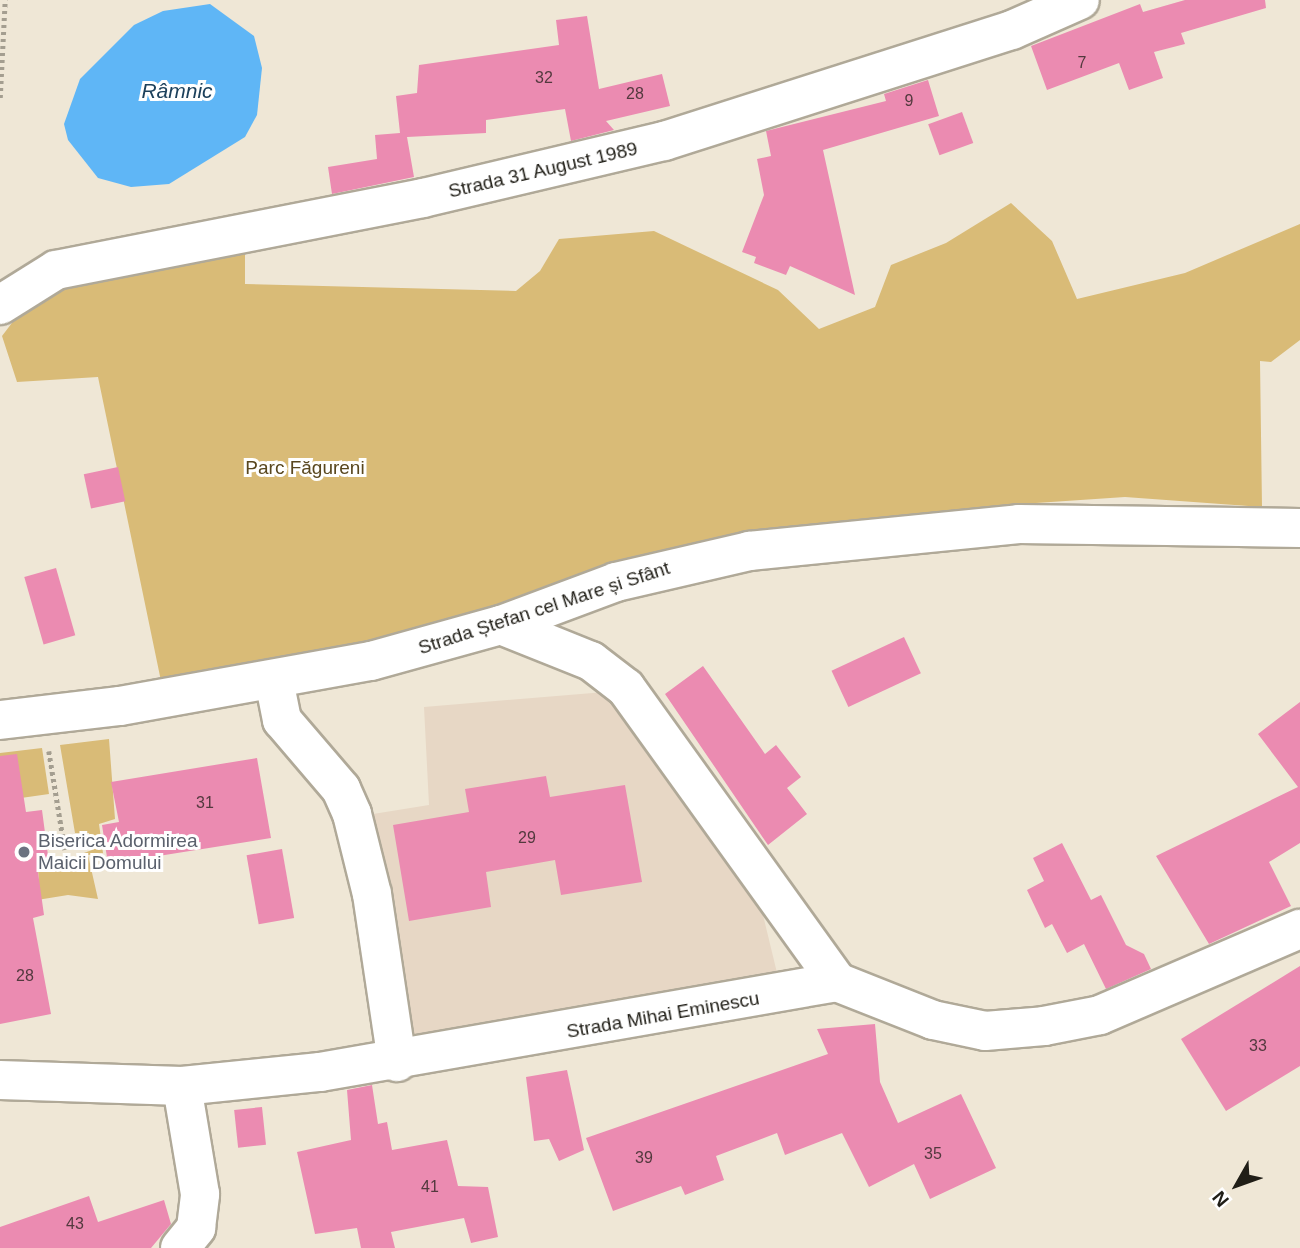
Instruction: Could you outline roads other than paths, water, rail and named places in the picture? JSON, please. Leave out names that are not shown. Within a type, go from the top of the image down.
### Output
[{"type":"street","name":"Strada 31 August 1989","points":[[0,305],[55,270],[423,198],[664,141],[1012,30],[1080,0]]},
{"type":"street","name":"Strada Ștefan cel Mare și Sfânt","points":[[0,720],[274,680],[501,625],[616,582],[749,551],[1018,524],[1300,528]]},
{"type":"street","points":[[501,625],[591,661],[626,688],[837,982],[933,1020],[985,1031],[1044,1026],[1100,1015],[1300,929]]},
{"type":"street","points":[[274,680],[282,720],[341,789],[352,814],[372,894],[397,1062]]},
{"type":"street","name":"Strada Mihai Eminescu","points":[[0,1080],[182,1086],[397,1062],[837,982]]},
{"type":"street","points":[[180,1248],[196,1228],[200,1194],[182,1086]]},
{"type":"water","name":"Râmnic","points":[[210,4],[254,36],[262,68],[257,115],[245,137],[169,184],[131,187],[98,178],[68,140],[64,124],[80,79],[134,25],[163,11]]},
{"type":"place","name":"Biserica Adormirea Maicii Domului","points":[[24,852]]},
{"type":"park label","name":"Parc Făgureni","points":[[305,468]]}]
